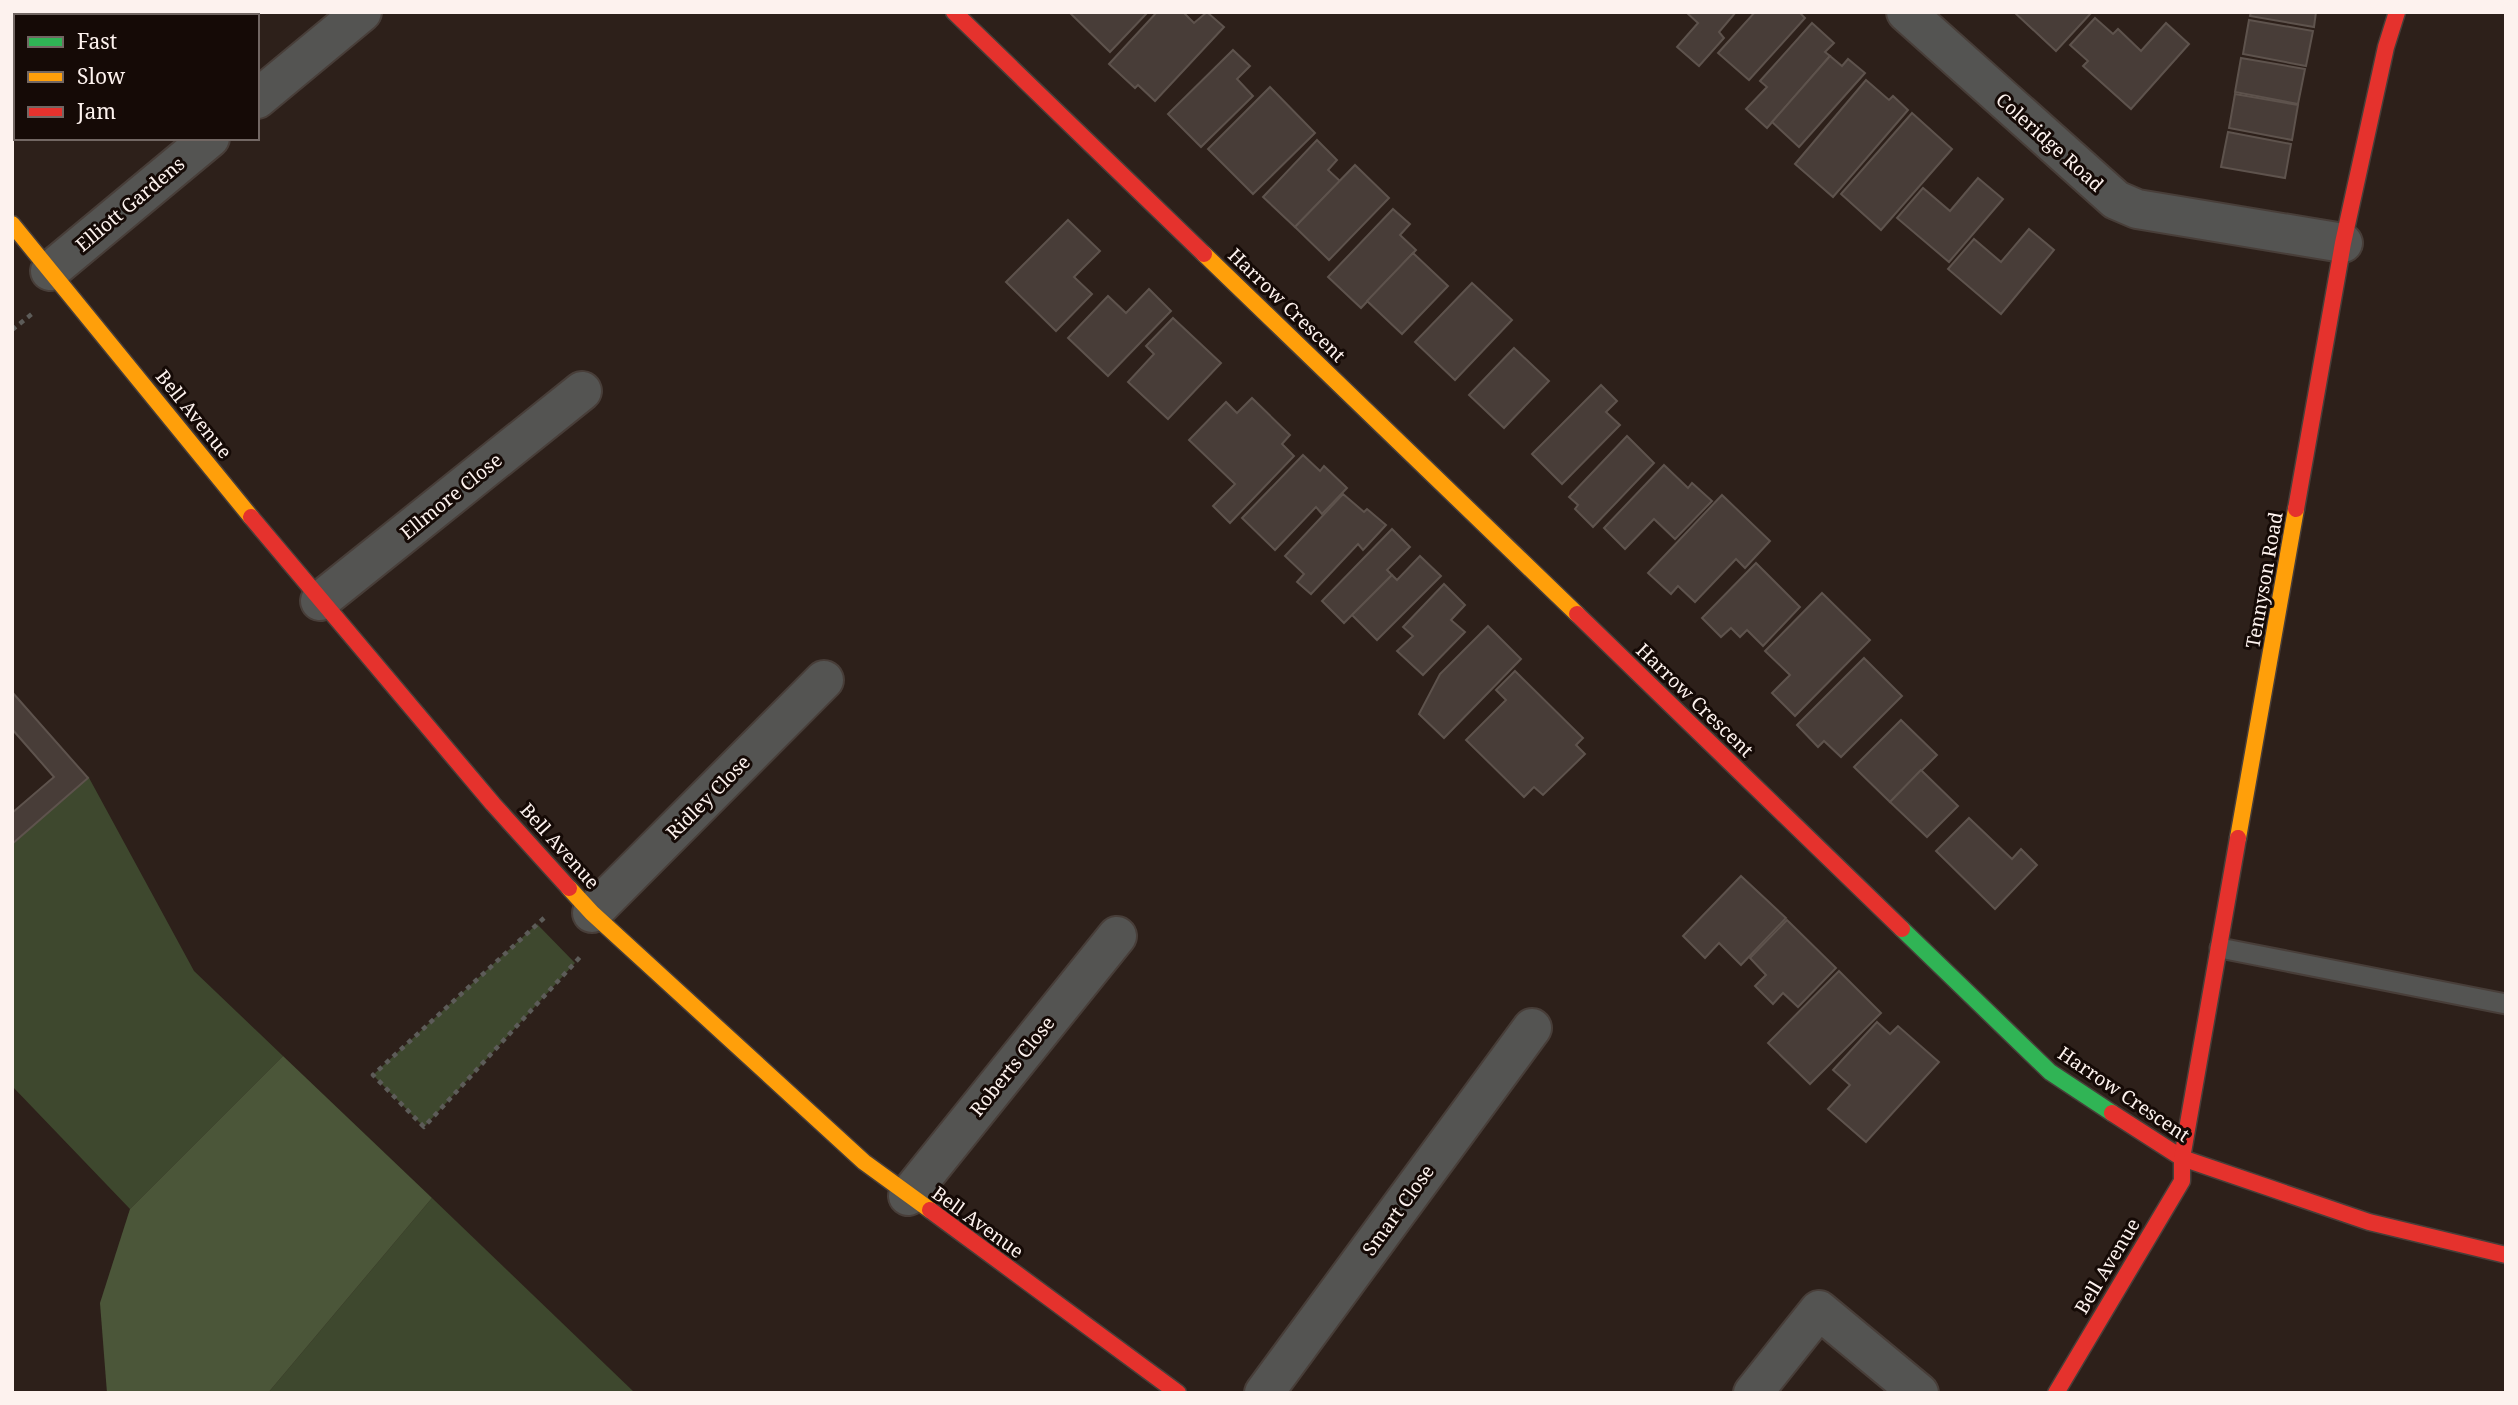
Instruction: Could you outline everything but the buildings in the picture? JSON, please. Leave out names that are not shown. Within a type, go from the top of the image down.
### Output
[{"type":"street","points":[[259,97],[362,12]]},
{"type":"street","name":"Harrow Crescent","points":[[954,12],[2050,1072],[2182,1158],[2370,1222],[2506,1255]]},
{"type":"street","name":"Coleridge Road","points":[[1906,12],[2116,200],[2137,209],[2343,243]]},
{"type":"street","name":"Tennyson Road","points":[[2182,1158],[2343,243],[2389,17]]},
{"type":"street","name":"Elliott Gardens","points":[[50,271],[208,140]]},
{"type":"street","name":"Bell Avenue","points":[[12,224],[320,601],[493,804],[591,911],[756,1066],[908,1196],[1178,1393]]},
{"type":"street","name":"Ellmore Close","points":[[320,601],[582,391]]},
{"type":"street","name":"Ridley Close","points":[[591,911],[824,680]]},
{"type":"street","name":"Roberts Close","points":[[908,1196],[1117,936]]},
{"type":"street","name":"Smart Close","points":[[1264,1393],[1532,1028]]},
{"type":"street","name":"Bell Avenue","points":[[2056,1393],[2182,1181],[2182,1158]]},
{"type":"street","points":[[1753,1393],[1819,1310],[1919,1393]]},
{"type":"lane","points":[[2220,948],[2506,1004]]},
{"type":"path","points":[[591,911],[424,1127],[373,1075],[591,911]]},
{"type":"green space","points":[[88,776],[194,971],[283,1056],[130,1209],[12,1086],[12,845]]},
{"type":"green space","points":[[537,924],[575,963],[424,1127],[373,1075]]},
{"type":"green space","points":[[283,1056],[432,1198],[268,1393],[107,1393],[100,1303],[130,1209]]},
{"type":"green space","points":[[432,1198],[635,1393],[268,1393]]},
{"type":"traffic: fast","points":[[1902,929],[2050,1072],[2112,1113]]},
{"type":"traffic: slow","points":[[12,224],[251,517]]},
{"type":"traffic: slow","points":[[1204,254],[1577,614]]},
{"type":"traffic: slow","points":[[2238,838],[2296,509]]},
{"type":"traffic: slow","points":[[569,888],[592,913],[864,1162],[930,1210]]},
{"type":"traffic: jam","points":[[954,12],[1204,254]]},
{"type":"traffic: jam","points":[[2296,509],[2343,243],[2386,47],[2397,12]]},
{"type":"traffic: jam","points":[[251,517],[493,804],[569,888]]},
{"type":"traffic: jam","points":[[1577,614],[1902,929]]},
{"type":"traffic: jam","points":[[2056,1393],[2182,1181],[2182,1158],[2238,838]]},
{"type":"traffic: jam","points":[[2112,1113],[2182,1158],[2369,1222],[2506,1255]]},
{"type":"traffic: jam","points":[[930,1210],[1178,1393]]}]
